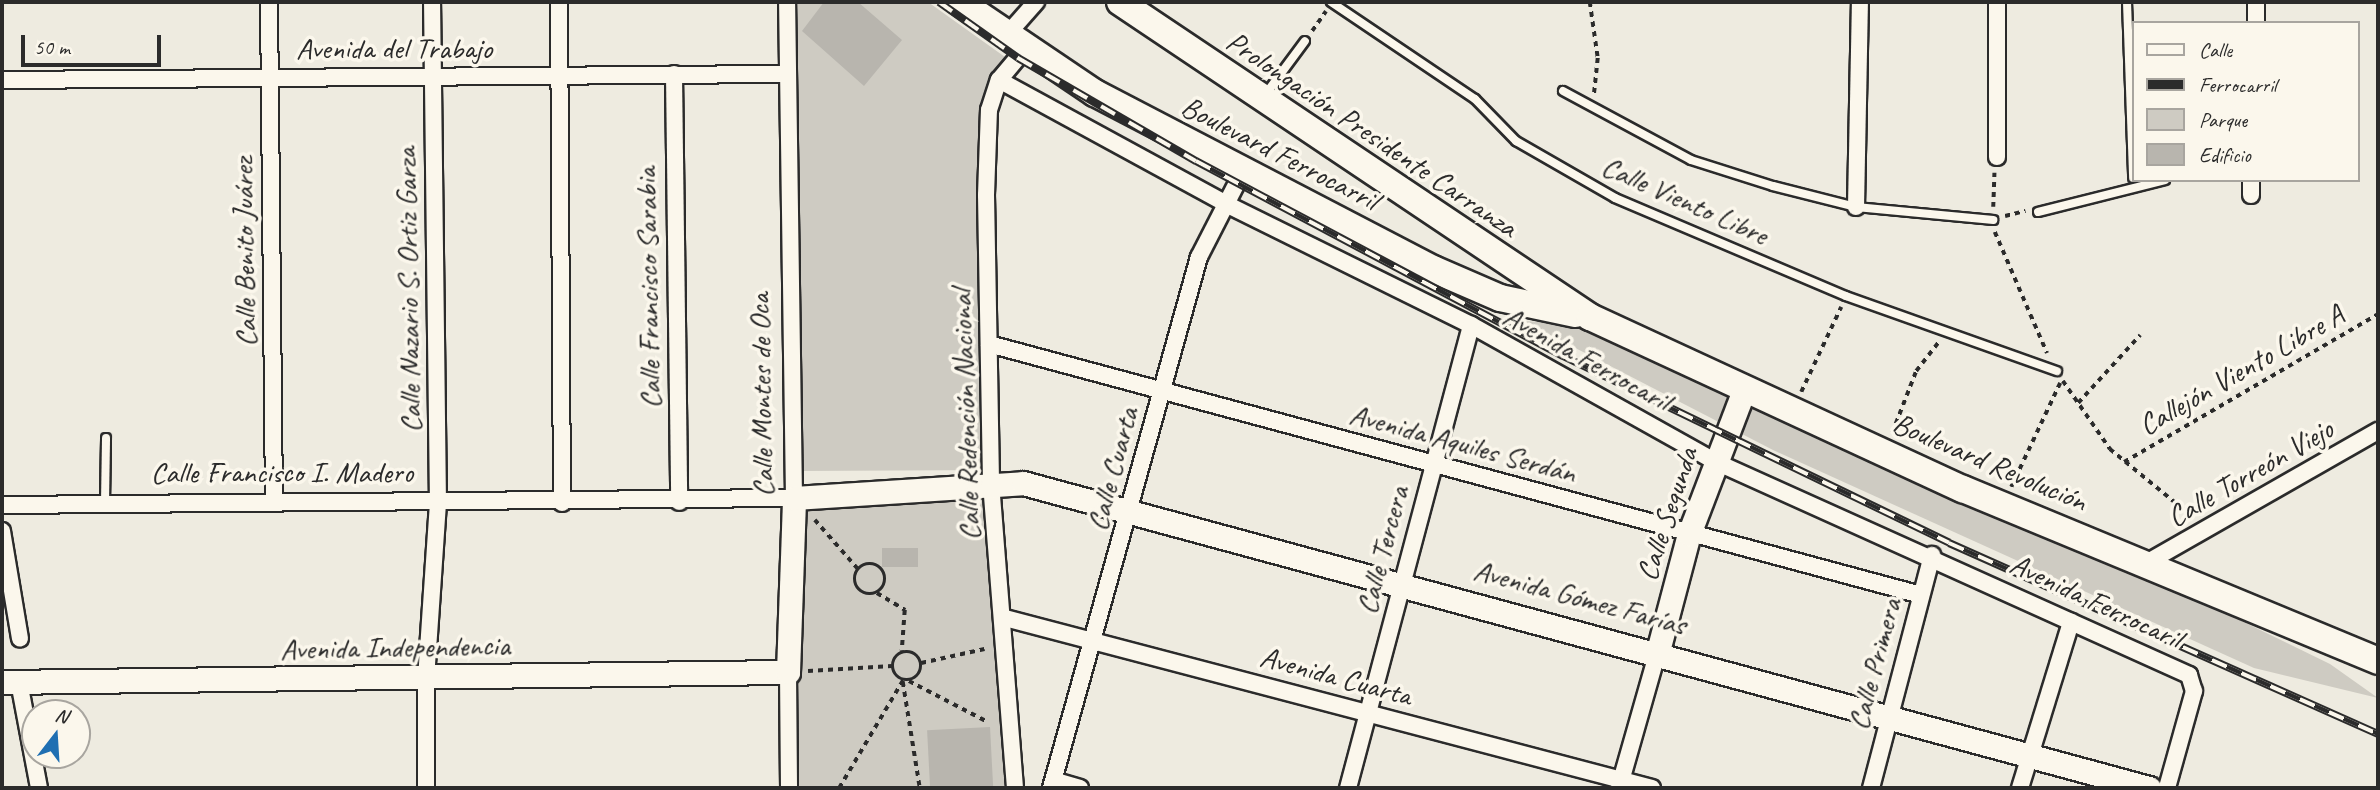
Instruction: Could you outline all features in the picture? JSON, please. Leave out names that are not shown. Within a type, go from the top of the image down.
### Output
[{"type":"main road","name":"Boulevard Ferrocarril","points":[[960,2],[1015,44],[1243,171],[1500,298],[1590,317]]},
{"type":"main road","name":"Prolongación Presidente Carranza","points":[[1120,2],[1261,101],[1590,317]]},
{"type":"main road","name":"Boulevard Revolución","points":[[1590,317],[1884,454],[2003,505],[2148,562],[2375,662]]},
{"type":"main road","name":"Calle Segunda","points":[[1658,651],[1689,534],[1744,390]]},
{"type":"main road","name":"Calle Francisco I. Madero","points":[[794,498],[991,481]]},
{"type":"main road","name":"Avenida Gómez Farías","points":[[991,481],[1057,488],[2149,788]]},
{"type":"main road","name":"Calle Montes de Oca","points":[[788,672],[794,498]]},
{"type":"main road","name":"Avenida Independencia","points":[[11,682],[426,679],[788,672]]},
{"type":"street","name":"Calle Benito Juárez","points":[[269,2],[274,502]]},
{"type":"street","name":"Calle Nazario S. Ortiz Garza","points":[[426,788],[426,679],[438,504],[432,2]]},
{"type":"street","points":[[559,2],[562,503]]},
{"type":"street","name":"Calle Montes de Oca","points":[[787,2],[794,498]]},
{"type":"street","name":"Calle Redención Nacional","points":[[1015,788],[1005,618],[991,481],[988,141],[999,80],[1036,2]]},
{"type":"street","points":[[1856,207],[1860,2]]},
{"type":"street","points":[[1997,2],[1997,157]]},
{"type":"street","points":[[2256,2],[2256,21]]},
{"type":"street","name":"Calle Francisco Sarabia","points":[[674,74],[679,502]]},
{"type":"street","name":"Avenida del Trabajo","points":[[2,80],[787,74]]},
{"type":"street","name":"Avenida Ferrocaril","points":[[999,80],[1226,204],[1471,325],[1716,462],[1932,555],[2189,676],[2192,683],[2166,788]]},
{"type":"street","name":"Calle Cuarta","points":[[1054,785],[1199,257],[1243,171]]},
{"type":"street","name":"Calle Tercera","points":[[1348,788],[1471,325]]},
{"type":"street","name":"Avenida Aquiles Serdán","points":[[989,344],[1922,595]]},
{"type":"street","name":"Calle Torreón Viejo","points":[[2148,562],[2210,530],[2378,430]]},
{"type":"street","name":"Calle Francisco I. Madero","points":[[2,505],[679,502],[794,498]]},
{"type":"street","points":[[2,531],[20,639]]},
{"type":"street","name":"Calle Primera","points":[[1871,788],[1932,555]]},
{"type":"street","name":"Avenida Cuarta","points":[[1005,618],[1368,713],[1621,784],[1652,788]]},
{"type":"street","points":[[2020,788],[2071,622]]},
{"type":"street","name":"Calle Segunda","points":[[1621,784],[1658,651]]},
{"type":"street","name":"Calle Montes de Oca","points":[[788,672],[789,788]]},
{"type":"street","points":[[11,682],[39,788]]},
{"type":"street","points":[[1054,785],[1080,788]]},
{"type":"lane","name":"Calle Viento Libre","points":[[1331,2],[1475,99],[1516,141],[1615,198],[1846,296],[2060,375]]},
{"type":"lane","points":[[2127,2],[2132,150]]},
{"type":"lane","points":[[1261,101],[1305,41]]},
{"type":"lane","points":[[1563,91],[1691,160],[1856,207],[1993,220]]},
{"type":"lane","points":[[2134,182],[2135,191]]},
{"type":"lane","points":[[2038,212],[2135,191],[2160,182]]},
{"type":"lane","points":[[106,438],[106,503]]},
{"type":"path","points":[[1305,41],[1331,2]]},
{"type":"path","points":[[1590,2],[1598,58],[1593,107]]},
{"type":"path","points":[[1997,157],[1993,220],[2013,285],[2060,375],[2078,404],[2124,461],[2210,530]]},
{"type":"path","points":[[1993,220],[2038,212]]},
{"type":"path","points":[[1791,412],[1846,296]]},
{"type":"path","name":"Callejón Viento Libre A","points":[[2124,461],[2378,314]]},
{"type":"path","points":[[1884,454],[1916,371],[1945,331]]},
{"type":"path","points":[[2078,404],[2140,335]]},
{"type":"path","points":[[2003,505],[2060,375]]},
{"type":"path","points":[[794,498],[858,569],[858,588],[877,593],[905,610],[902,652],[892,666]]},
{"type":"path","points":[[858,569],[880,568],[885,581],[877,593]]},
{"type":"path","points":[[838,788],[905,680],[921,663],[984,649]]},
{"type":"path","points":[[902,652],[921,663]]},
{"type":"path","points":[[788,672],[892,666]]},
{"type":"path","points":[[892,666],[905,680],[986,721]]},
{"type":"path","points":[[905,680],[920,788]]},
{"type":"green space","points":[[789,2],[928,2],[1005,57],[985,96],[983,248],[993,470],[800,471]]},
{"type":"green space","points":[[1523,321],[1585,325],[2147,575],[2330,664],[2378,698],[2254,668],[1773,450]]},
{"type":"green space","points":[[988,485],[1011,788],[794,788],[799,501]]},
{"type":"building","points":[[824,2],[858,2],[902,40],[864,86],[802,31]]},
{"type":"building","points":[[882,548],[918,548],[918,567],[882,567]]},
{"type":"building","points":[[990,727],[993,788],[930,788],[927,730]]},
{"type":"railway","points":[[939,2],[1018,58],[1196,161],[1563,356],[1949,543],[2378,734]]}]
